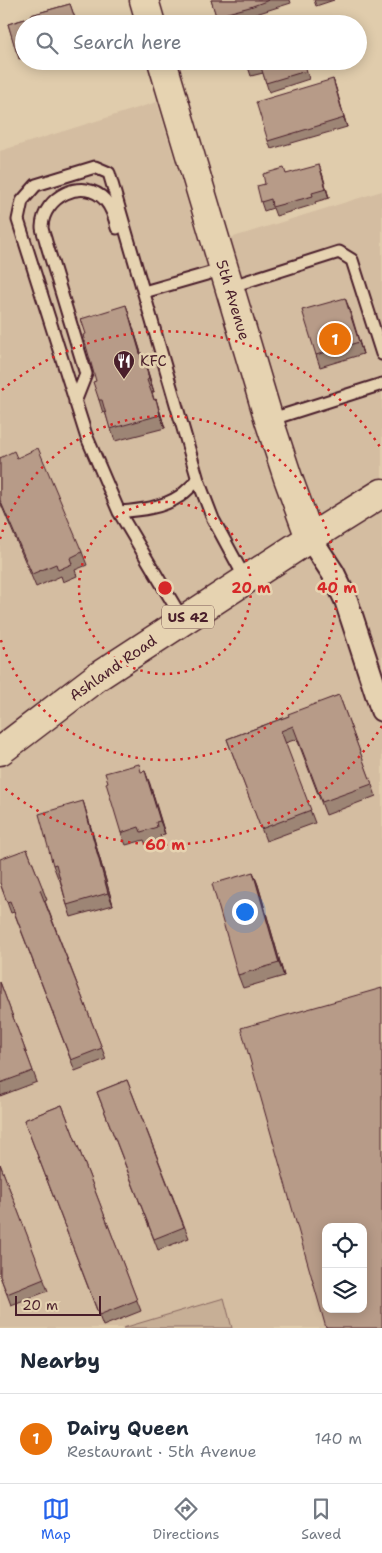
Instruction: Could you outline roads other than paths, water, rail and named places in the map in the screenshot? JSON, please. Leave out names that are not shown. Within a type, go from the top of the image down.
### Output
[{"type":"street","points":[[144,0],[148,15]]},
{"type":"street","name":"5th Avenue","points":[[165,70],[269,420],[310,538]]},
{"type":"street","name":"Ashland Road","points":[[0,751],[97,678],[183,620],[382,493]]},
{"type":"street","points":[[310,538],[333,573],[346,600],[382,710]]},
{"type":"lane","points":[[183,620],[119,512],[86,435],[18,220],[22,201],[36,185],[95,167],[109,172],[198,480],[213,519],[246,580]]},
{"type":"lane","points":[[76,402],[86,374],[42,227],[50,204],[57,197],[69,191],[82,189],[93,192],[104,199],[114,215],[150,340],[163,358]]},
{"type":"lane","points":[[144,292],[226,278],[339,252],[352,260],[382,354]]},
{"type":"lane","points":[[269,420],[382,384]]},
{"type":"lane","points":[[119,512],[164,505],[181,496],[198,480]]},
{"type":"place","name":"Dairy Queen","points":[[335,339]]},
{"type":"place","name":"KFC","points":[[124,380]]}]
